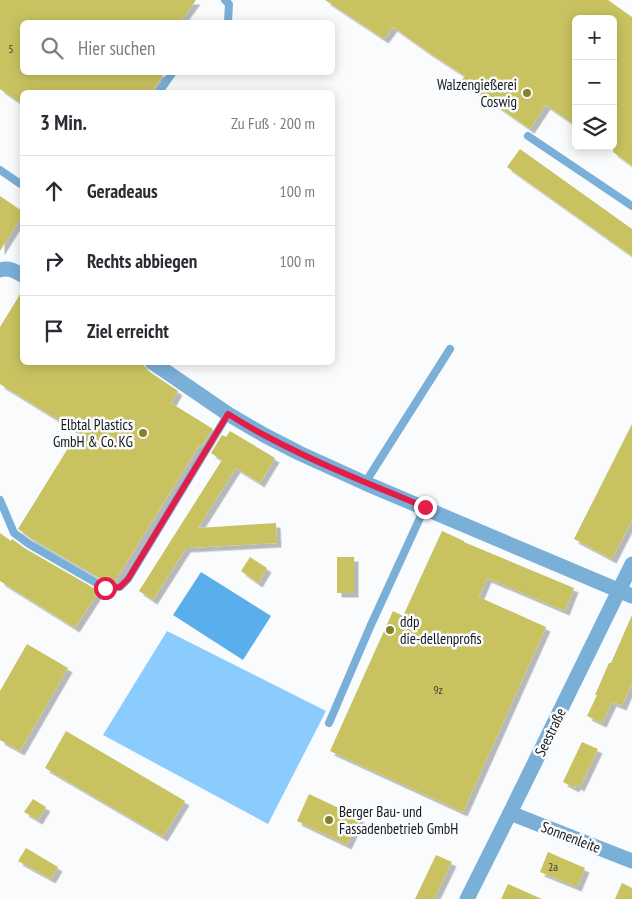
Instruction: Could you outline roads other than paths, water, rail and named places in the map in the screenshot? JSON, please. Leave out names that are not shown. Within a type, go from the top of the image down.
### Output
[{"type":"street","points":[[0,270],[13,270],[20,274]]},
{"type":"street","points":[[156,365],[228,414],[264,435],[365,483],[626,593]]},
{"type":"street","name":"Seestraße","points":[[466,899],[626,593],[632,564]]},
{"type":"street","name":"Sonnenleite","points":[[510,813],[632,861]]},
{"type":"lane","points":[[225,0],[229,4],[228,20]]},
{"type":"lane","points":[[160,90],[171,75]]},
{"type":"lane","points":[[528,136],[632,206]]},
{"type":"lane","points":[[0,170],[20,183]]},
{"type":"lane","points":[[365,483],[450,349]]},
{"type":"lane","points":[[0,500],[14,533],[29,544],[105,588],[120,587],[128,579],[228,414]]},
{"type":"lane","points":[[329,723],[370,627],[425,507]]},
{"type":"place","name":"Walzengießerei Coswig","points":[[527,93]]},
{"type":"place","name":"Elbtal Plastics GmbH & Co. KG","points":[[143,433]]},
{"type":"place","name":"ddp die-dellenprofis","points":[[390,630]]},
{"type":"place","name":"Berger Bau- und Fassadenbetrieb GmbH","points":[[329,820]]}]
